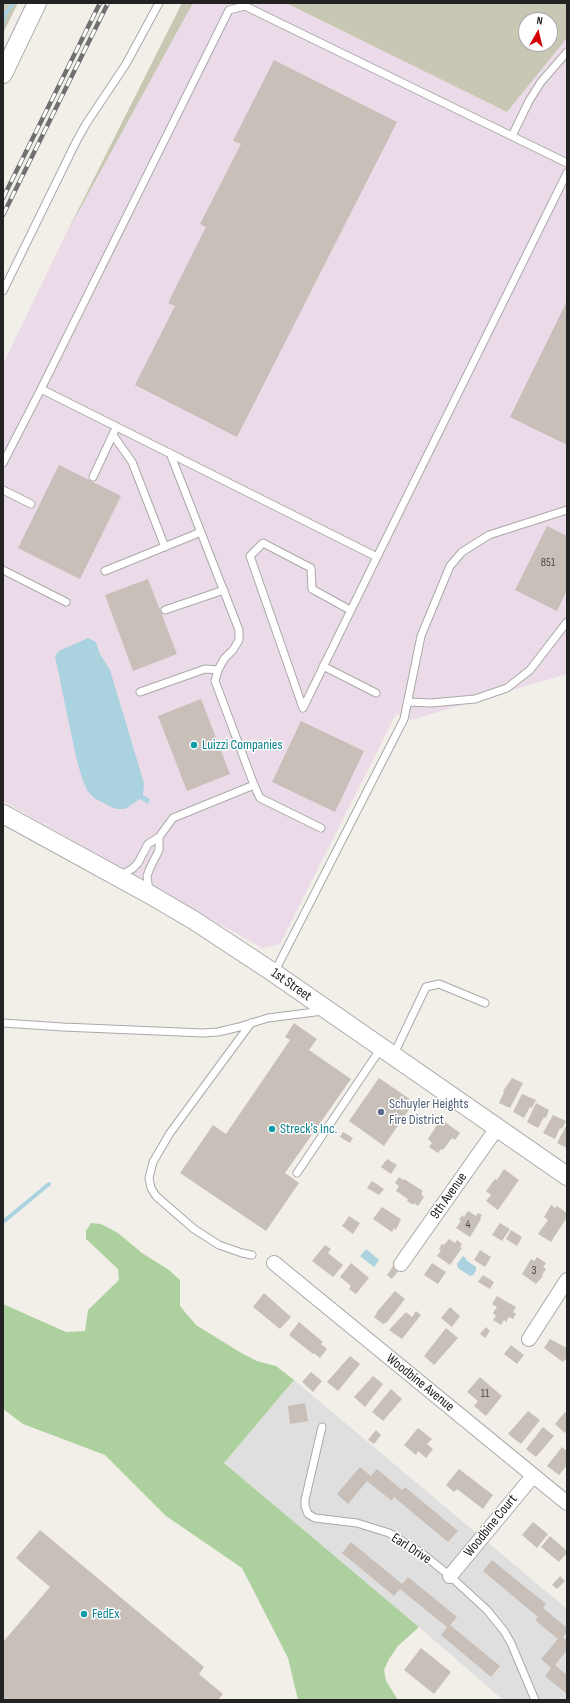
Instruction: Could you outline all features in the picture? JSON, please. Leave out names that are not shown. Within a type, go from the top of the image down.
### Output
[{"type":"street","points":[[3,74],[37,3]]},
{"type":"street","name":"1st Street","points":[[3,814],[118,876],[196,921],[274,973],[567,1176]]},
{"type":"street","name":"9th Avenue","points":[[401,1264],[497,1128]]},
{"type":"street","name":"Woodbine Avenue","points":[[274,1264],[567,1503]]},
{"type":"street","points":[[529,1339],[567,1280]]},
{"type":"street","name":"Woodbine Court","points":[[450,1576],[533,1476]]},
{"type":"lane","points":[[3,291],[76,142],[86,124],[126,64],[159,3]]},
{"type":"lane","points":[[3,463],[229,10],[245,6],[567,163]]},
{"type":"lane","points":[[512,136],[537,88],[567,52]]},
{"type":"lane","points":[[350,610],[312,589],[311,568],[304,564],[263,543],[250,556],[303,708],[350,610],[567,173]]},
{"type":"lane","points":[[41,389],[377,556]]},
{"type":"lane","points":[[93,477],[117,427]]},
{"type":"lane","points":[[113,435],[132,462],[165,547]]},
{"type":"lane","points":[[170,453],[240,630],[239,640],[233,650],[224,659],[218,670],[215,681],[254,785],[260,798],[321,828]]},
{"type":"lane","points":[[3,490],[31,504]]},
{"type":"lane","points":[[274,973],[404,719],[421,636],[450,566],[457,557],[475,543],[490,535],[567,510]]},
{"type":"lane","points":[[105,571],[201,532]]},
{"type":"lane","points":[[3,570],[66,602]]},
{"type":"lane","points":[[165,610],[224,590]]},
{"type":"lane","points":[[408,702],[431,703],[463,701],[508,688],[530,670],[567,622]]},
{"type":"lane","points":[[323,666],[376,693]]},
{"type":"lane","points":[[140,692],[205,669],[218,670]]},
{"type":"lane","points":[[118,876],[132,869],[138,863],[148,844],[159,837],[169,822],[179,814],[254,785]]},
{"type":"lane","points":[[149,894],[147,876],[159,850],[159,837]]},
{"type":"lane","points":[[297,1173],[387,1052],[404,1035],[426,987],[439,984],[485,1004]]},
{"type":"lane","points":[[3,1023],[203,1033],[218,1032],[282,1016],[327,1010]]},
{"type":"lane","points":[[251,1023],[170,1133],[153,1162],[149,1178],[151,1188],[156,1196],[194,1229],[219,1245],[252,1255]]},
{"type":"lane","name":"Earl Drive","points":[[322,1427],[305,1500],[305,1506],[308,1514],[315,1518],[357,1523],[389,1533],[419,1551],[450,1576],[487,1610],[504,1631],[511,1643],[535,1700]]},
{"type":"shaded area","points":[[3,3],[18,3],[3,33]]},
{"type":"shaded area","points":[[182,3],[193,3],[64,238]]},
{"type":"shaded area","points":[[193,3],[286,3],[507,112],[556,52],[558,52],[558,49],[567,38],[567,674],[411,720],[396,714],[280,944],[262,948],[3,801],[3,364],[64,238]]},
{"type":"shaded area","points":[[286,3],[567,3],[567,38],[558,49],[558,12],[518,12],[518,52],[556,52],[507,112]]},
{"type":"shaded area","points":[[294,1380],[567,1609],[567,1700],[503,1700],[419,1627],[224,1463]]},
{"type":"green space","points":[[91,1223],[101,1224],[118,1233],[142,1253],[169,1270],[180,1280],[180,1306],[196,1325],[243,1354],[257,1361],[276,1366],[294,1380],[224,1463],[419,1627],[398,1646],[389,1659],[384,1670],[386,1681],[398,1700],[298,1700],[288,1658],[242,1568],[166,1516],[105,1455],[23,1424],[3,1409],[3,1304],[66,1332],[85,1331],[88,1310],[119,1280],[118,1269],[86,1239],[86,1231]]},
{"type":"water","points":[[88,638],[96,642],[100,654],[110,670],[144,783],[143,795],[150,799],[148,804],[140,799],[125,809],[116,809],[94,798],[87,790],[82,778],[76,757],[55,656],[59,651]]},
{"type":"water","points":[[366,1249],[379,1260],[374,1267],[360,1256]]},
{"type":"water","points":[[463,1256],[476,1267],[476,1271],[473,1275],[470,1276],[458,1268],[457,1264]]},
{"type":"building","points":[[274,60],[397,122],[237,437],[135,385],[175,306],[168,303],[206,227],[200,224],[241,144],[233,141]]},
{"type":"building","points":[[567,301],[567,445],[510,417]]},
{"type":"building","points":[[59,465],[121,496],[80,579],[18,548]]},
{"type":"building","points":[[547,526],[567,536],[567,590],[557,611],[515,590]]},
{"type":"building","points":[[148,579],[177,654],[133,671],[105,595]]},
{"type":"building","name":"Luizzi Companies","points":[[201,699],[230,774],[187,791],[158,716]]},
{"type":"building","points":[[301,721],[364,751],[335,812],[272,782]]},
{"type":"building","name":"Streck's Inc.","points":[[294,1023],[317,1039],[309,1050],[351,1079],[285,1173],[299,1183],[266,1231],[180,1173],[213,1125],[226,1134],[290,1040],[285,1037]]},
{"type":"building","name":"Schuyler Heights Fire District","points":[[379,1078],[414,1102],[384,1146],[349,1121]]},
{"type":"building","points":[[512,1078],[523,1083],[510,1108],[499,1103],[504,1092],[503,1091]]},
{"type":"building","points":[[522,1094],[536,1100],[524,1118],[513,1112]]},
{"type":"building","points":[[536,1103],[549,1110],[546,1118],[544,1117],[538,1128],[527,1122]]},
{"type":"building","points":[[553,1115],[566,1121],[562,1129],[560,1128],[555,1139],[543,1133]]},
{"type":"building","points":[[441,1119],[460,1133],[455,1140],[452,1138],[443,1150],[441,1149],[438,1153],[429,1147],[432,1143],[428,1139]]},
{"type":"building","points":[[567,1124],[567,1148],[557,1143]]},
{"type":"building","points":[[343,1132],[353,1138],[350,1143],[340,1137]]},
{"type":"building","points":[[387,1159],[397,1165],[391,1174],[381,1167]]},
{"type":"building","points":[[504,1169],[519,1180],[498,1210],[486,1201],[491,1195],[486,1191],[495,1179],[497,1180]]},
{"type":"building","points":[[399,1177],[423,1191],[421,1194],[424,1197],[418,1206],[407,1201],[408,1199],[396,1191],[399,1186],[395,1183]]},
{"type":"building","points":[[372,1181],[384,1189],[379,1195],[367,1188]]},
{"type":"building","points":[[551,1205],[555,1208],[557,1206],[567,1213],[567,1217],[551,1242],[538,1234],[548,1220],[544,1217]]},
{"type":"building","points":[[382,1207],[401,1219],[396,1230],[394,1228],[392,1232],[373,1219]]},
{"type":"building","points":[[468,1211],[476,1216],[478,1213],[482,1215],[470,1237],[456,1228],[461,1221],[459,1220],[462,1215],[464,1217]]},
{"type":"building","points":[[349,1216],[360,1223],[353,1234],[342,1226]]},
{"type":"building","points":[[500,1223],[510,1229],[502,1241],[492,1235]]},
{"type":"building","points":[[511,1230],[522,1237],[517,1246],[506,1239]]},
{"type":"building","points":[[449,1239],[455,1243],[457,1240],[462,1244],[460,1247],[462,1248],[450,1265],[437,1256],[441,1250],[439,1249],[442,1244],[444,1245]]},
{"type":"building","points":[[325,1245],[331,1249],[328,1253],[343,1265],[333,1277],[312,1261]]},
{"type":"building","points":[[480,1250],[491,1257],[485,1267],[474,1260]]},
{"type":"building","points":[[537,1257],[546,1263],[543,1267],[546,1269],[542,1275],[543,1276],[536,1284],[522,1274],[531,1259],[534,1261]]},
{"type":"building","points":[[351,1263],[369,1278],[356,1294],[349,1289],[351,1286],[340,1277]]},
{"type":"building","points":[[432,1263],[446,1272],[438,1284],[424,1275]]},
{"type":"building","points":[[393,1266],[399,1270],[392,1279],[387,1275]]},
{"type":"building","points":[[483,1275],[494,1282],[490,1289],[478,1282]]},
{"type":"building","points":[[395,1291],[405,1299],[387,1322],[383,1324],[374,1317]]},
{"type":"building","points":[[264,1293],[291,1317],[280,1329],[253,1307]]},
{"type":"building","points":[[497,1296],[516,1307],[513,1312],[516,1314],[513,1319],[509,1317],[506,1322],[504,1320],[501,1325],[493,1320],[496,1316],[493,1313],[497,1307],[492,1304]]},
{"type":"building","points":[[450,1307],[460,1316],[452,1327],[441,1318]]},
{"type":"building","points":[[416,1311],[421,1315],[402,1339],[389,1330],[406,1312],[412,1317]]},
{"type":"building","points":[[299,1322],[323,1342],[321,1344],[327,1349],[320,1358],[289,1335]]},
{"type":"building","points":[[486,1327],[490,1331],[485,1338],[480,1334]]},
{"type":"building","points":[[446,1328],[458,1338],[434,1365],[424,1356]]},
{"type":"building","points":[[550,1339],[567,1348],[567,1361],[565,1359],[563,1362],[544,1348]]},
{"type":"building","points":[[511,1345],[524,1355],[517,1364],[504,1354]]},
{"type":"building","points":[[350,1356],[360,1364],[338,1391],[327,1382]]},
{"type":"building","points":[[311,1372],[322,1381],[313,1392],[302,1382]]},
{"type":"building","points":[[373,1376],[383,1384],[365,1407],[354,1397]]},
{"type":"building","points":[[480,1377],[502,1396],[486,1416],[474,1406],[478,1401],[467,1392]]},
{"type":"building","points":[[391,1389],[402,1399],[383,1421],[372,1412]]},
{"type":"building","points":[[305,1403],[308,1421],[290,1424],[288,1406]]},
{"type":"building","points":[[528,1411],[540,1420],[521,1444],[508,1434]]},
{"type":"building","points":[[565,1412],[567,1413],[567,1431],[565,1433],[555,1424]]},
{"type":"building","points":[[543,1427],[554,1436],[536,1457],[526,1449]]},
{"type":"building","points":[[418,1428],[432,1439],[427,1444],[433,1449],[426,1458],[418,1451],[416,1455],[404,1445]]},
{"type":"building","points":[[376,1430],[381,1435],[374,1444],[368,1440]]},
{"type":"building","points":[[562,1447],[567,1451],[567,1465],[559,1475],[547,1466]]},
{"type":"building","points":[[360,1467],[371,1476],[377,1469],[402,1490],[405,1487],[458,1531],[448,1542],[394,1497],[392,1501],[367,1481],[348,1504],[337,1494]]},
{"type":"building","points":[[459,1469],[493,1495],[483,1509],[457,1489],[454,1492],[446,1485]]},
{"type":"building","points":[[533,1522],[548,1534],[537,1548],[522,1535]]},
{"type":"building","name":"FedEx","points":[[40,1530],[204,1667],[199,1674],[223,1694],[218,1700],[3,1700],[3,1642],[50,1587],[16,1558]]},
{"type":"building","points":[[550,1536],[567,1551],[559,1562],[541,1547]]},
{"type":"building","points":[[351,1542],[402,1584],[408,1577],[457,1617],[450,1625],[500,1666],[491,1677],[441,1635],[447,1627],[400,1589],[394,1596],[342,1553]]},
{"type":"building","points":[[492,1560],[546,1604],[543,1608],[567,1628],[567,1632],[563,1637],[567,1641],[567,1650],[555,1665],[567,1675],[567,1694],[545,1676],[551,1668],[541,1659],[558,1639],[535,1620],[538,1617],[483,1571]]},
{"type":"building","points":[[560,1576],[565,1581],[557,1589],[552,1585]]},
{"type":"building","points":[[421,1648],[451,1672],[434,1694],[404,1670]]},
{"type":"waterway","points":[[3,22],[5,14],[13,3]]},
{"type":"waterway","points":[[3,1222],[49,1184]]},
{"type":"railway","points":[[3,198],[100,3]]},
{"type":"railway","points":[[3,215],[108,3]]},
{"type":"place","name":"Luizzi Companies","points":[[194,745]]},
{"type":"place","name":"Schuyler Heights Fire District","points":[[381,1112]]},
{"type":"place","name":"Streck's Inc.","points":[[272,1129]]},
{"type":"place","name":"FedEx","points":[[84,1614]]}]
